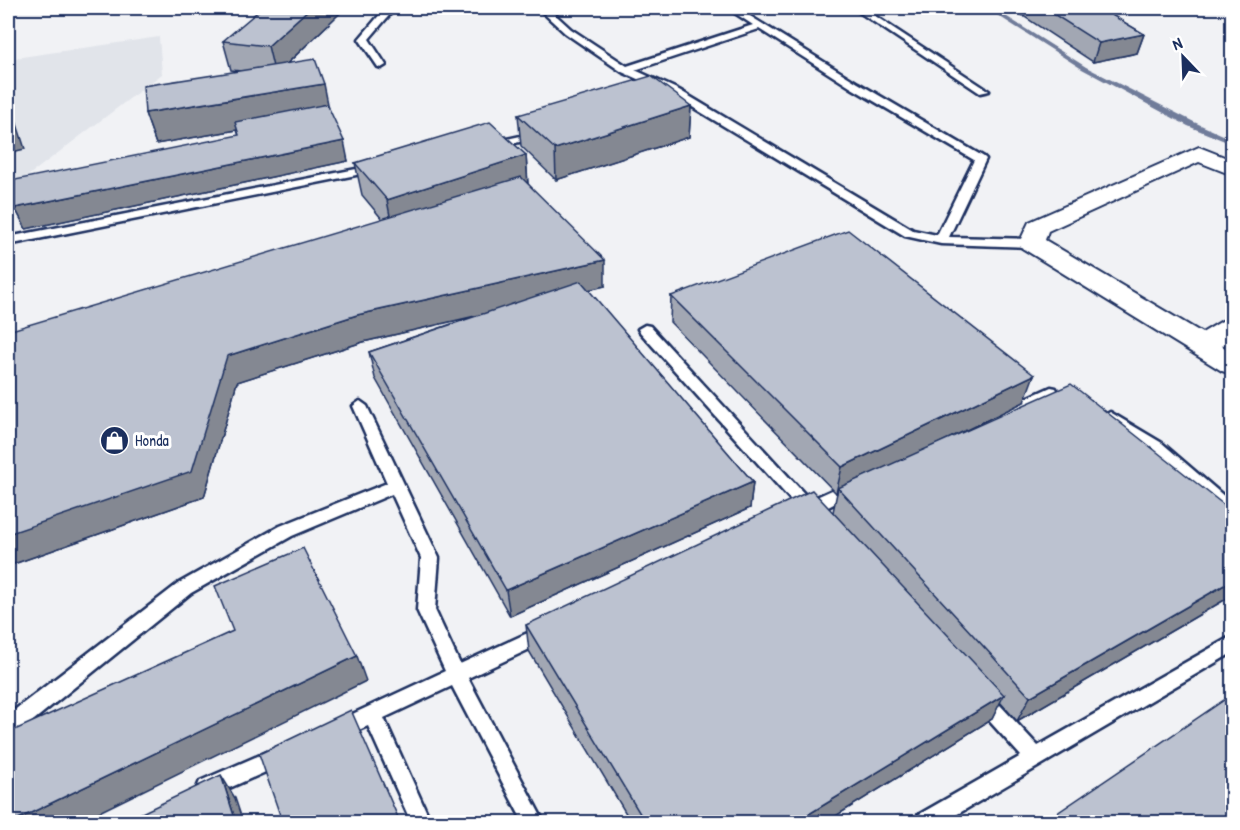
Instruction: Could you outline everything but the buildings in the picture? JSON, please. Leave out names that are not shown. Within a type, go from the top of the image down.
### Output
[{"type":"street","points":[[1233,168],[1199,154],[1038,226],[1031,243],[1233,364]]},
{"type":"street","points":[[1203,345],[1233,327]]},
{"type":"lane","points":[[381,65],[364,39],[387,12],[384,8]]},
{"type":"lane","points":[[543,8],[568,31],[626,70],[675,92],[909,233],[941,240],[1031,243]]},
{"type":"lane","points":[[732,8],[980,159],[941,240]]},
{"type":"lane","points":[[858,8],[984,91]]},
{"type":"lane","points":[[626,70],[759,26]]},
{"type":"lane","points":[[484,146],[554,132]]},
{"type":"lane","points":[[8,242],[391,165]]},
{"type":"lane","points":[[8,198],[41,191]]},
{"type":"lane","points":[[645,329],[824,525]]},
{"type":"lane","points":[[988,422],[1049,391]]},
{"type":"lane","points":[[360,406],[430,558],[426,610],[456,675],[534,822]]},
{"type":"lane","points":[[1101,412],[1157,447],[1233,512]]},
{"type":"lane","points":[[786,518],[871,478]]},
{"type":"lane","points":[[8,725],[22,718],[185,588],[286,531],[396,486]]},
{"type":"lane","points":[[319,738],[373,715],[563,625]]},
{"type":"lane","points":[[925,822],[1233,644]]},
{"type":"lane","points":[[973,689],[1036,758]]},
{"type":"lane","points":[[373,715],[421,822]]},
{"type":"lane","points":[[191,794],[298,748]]},
{"type":"shaded area","points":[[159,37],[162,74],[21,181],[8,184],[8,59]]},
{"type":"waterway","points":[[989,8],[1084,68],[1191,124],[1232,142]]},
{"type":"place","name":"Honda","points":[[114,440]]}]
